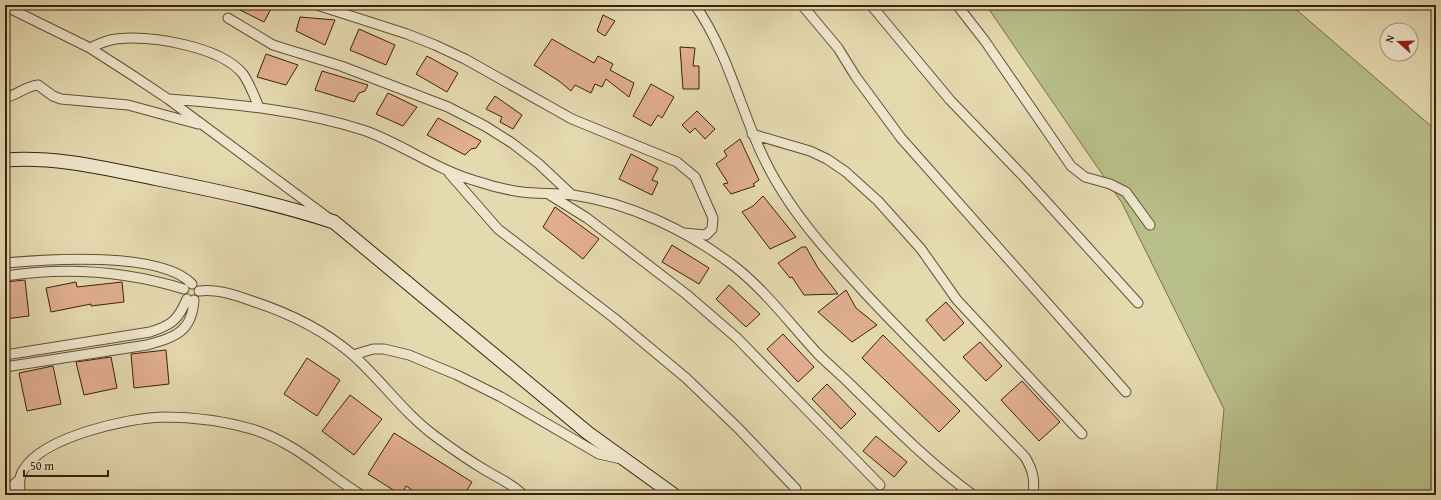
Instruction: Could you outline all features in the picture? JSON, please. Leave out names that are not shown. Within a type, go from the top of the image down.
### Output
[{"type":"main road","points":[[10,159],[75,162],[252,198],[296,209],[334,222],[583,429],[674,495]]},
{"type":"street","points":[[317,5],[407,34],[434,45],[465,59],[572,118],[677,162],[695,177],[714,218],[712,229],[706,235],[680,233]]},
{"type":"street","points":[[695,5],[713,34],[724,58],[752,134],[781,191],[815,238],[905,336],[1025,457],[1032,467],[1035,482],[1032,495]]},
{"type":"street","points":[[802,5],[838,48],[856,77],[901,138],[1126,392]]},
{"type":"street","points":[[871,5],[950,100],[1024,177],[1138,303]]},
{"type":"street","points":[[957,5],[985,41],[1071,166],[1085,177],[1110,184],[1126,192],[1150,225]]},
{"type":"street","points":[[5,6],[90,48],[168,99],[334,222]]},
{"type":"street","points":[[228,18],[273,45],[341,66],[448,107],[485,126],[512,143],[539,164],[572,195]]},
{"type":"street","points":[[90,48],[114,39],[130,38],[172,41],[202,51],[230,63],[237,68],[244,75],[259,107]]},
{"type":"street","points":[[5,98],[15,95],[29,87],[38,85],[42,86],[53,96],[61,99],[128,105],[204,126]]},
{"type":"street","points":[[168,99],[259,107],[309,116],[366,132],[398,145],[448,172],[477,182],[520,192],[572,195],[606,202],[643,215],[680,233],[727,261],[756,284],[818,354],[890,424],[974,495]]},
{"type":"street","points":[[752,134],[810,151],[827,159],[846,172],[878,201],[921,249],[957,300],[1082,434]]},
{"type":"street","points":[[5,168],[10,159]]},
{"type":"street","points":[[448,172],[498,228],[614,318],[686,378],[738,428],[796,489]]},
{"type":"street","points":[[549,194],[587,218],[686,294],[737,338],[880,485]]},
{"type":"street","points":[[5,263],[39,260],[86,259],[138,263],[174,272],[198,287],[200,291]]},
{"type":"street","points":[[39,260],[40,272]]},
{"type":"street","points":[[135,278],[138,263]]},
{"type":"street","points":[[5,276],[40,272],[82,272],[162,282],[184,289]]},
{"type":"street","points":[[184,289],[186,286],[192,284]]},
{"type":"street","points":[[5,367],[168,340],[180,333],[186,327],[192,315],[191,299],[183,293],[184,289]]},
{"type":"street","points":[[5,355],[150,332],[166,327],[179,316],[191,299],[197,298],[200,291]]},
{"type":"street","points":[[200,291],[221,291],[294,316],[322,332],[353,355],[393,398],[434,435],[485,470],[519,490],[523,495]]},
{"type":"street","points":[[54,347],[58,358]]},
{"type":"street","points":[[353,355],[365,350],[384,349],[409,355],[457,375],[501,398],[599,454],[624,459]]},
{"type":"street","points":[[20,495],[19,480],[23,469],[34,457],[45,449],[69,438],[99,428],[162,417],[199,419],[235,425],[268,435],[309,458],[361,495]]},
{"type":"street","points":[[5,492],[19,480]]},
{"type":"green space","points":[[986,5],[1291,5],[1431,126],[1436,125],[1436,495],[1216,495],[1224,409],[1122,203]]},
{"type":"building","points":[[230,5],[273,5],[264,22]]},
{"type":"building","points":[[603,15],[615,21],[605,36],[597,31]]},
{"type":"building","points":[[300,17],[335,20],[325,45],[296,31]]},
{"type":"building","points":[[359,29],[395,45],[386,65],[350,50]]},
{"type":"building","points":[[552,39],[594,63],[598,56],[613,64],[610,70],[634,83],[629,97],[606,79],[602,87],[595,84],[591,93],[575,85],[571,91],[559,81],[534,65]]},
{"type":"building","points":[[680,47],[695,48],[693,66],[699,66],[699,89],[683,89]]},
{"type":"building","points":[[266,54],[298,65],[286,85],[257,77]]},
{"type":"building","points":[[427,56],[458,73],[447,92],[416,74]]},
{"type":"building","points":[[322,71],[368,85],[365,91],[359,93],[354,102],[315,90]]},
{"type":"building","points":[[651,84],[674,97],[662,118],[658,115],[651,126],[633,116]]},
{"type":"building","points":[[388,93],[417,107],[403,126],[376,114]]},
{"type":"building","points":[[495,96],[522,115],[513,129],[500,122],[502,117],[486,109]]},
{"type":"building","points":[[697,111],[715,129],[705,139],[695,128],[690,133],[682,125]]},
{"type":"building","points":[[438,118],[481,141],[476,148],[471,149],[465,155],[427,135]]},
{"type":"building","points":[[740,139],[759,180],[753,184],[755,186],[731,194],[723,184],[728,183],[716,164],[727,156],[724,151]]},
{"type":"building","points":[[631,154],[658,168],[652,180],[658,182],[652,195],[619,179]]},
{"type":"building","points":[[763,196],[796,237],[770,249],[742,212],[753,206]]},
{"type":"building","points":[[555,207],[599,239],[583,259],[543,227]]},
{"type":"building","points":[[672,245],[709,268],[699,284],[662,262]]},
{"type":"building","points":[[802,247],[806,247],[818,268],[838,294],[804,295],[792,277],[790,278],[778,263]]},
{"type":"building","points":[[25,280],[29,316],[5,319],[5,282]]},
{"type":"building","points":[[76,282],[77,287],[122,282],[124,302],[91,306],[91,304],[51,312],[46,288]]},
{"type":"building","points":[[729,285],[760,314],[746,327],[716,299]]},
{"type":"building","points":[[846,290],[856,308],[877,325],[852,342],[818,312]]},
{"type":"building","points":[[946,302],[964,323],[944,341],[926,320]]},
{"type":"building","points":[[783,334],[814,367],[798,382],[767,349]]},
{"type":"building","points":[[883,335],[960,411],[939,432],[862,358]]},
{"type":"building","points":[[980,342],[1002,366],[986,381],[963,357]]},
{"type":"building","points":[[166,350],[169,384],[134,388],[131,354]]},
{"type":"building","points":[[111,357],[117,388],[84,395],[76,362]]},
{"type":"building","points":[[307,358],[340,380],[317,416],[284,394]]},
{"type":"building","points":[[53,366],[61,404],[27,411],[19,373]]},
{"type":"building","points":[[1022,381],[1060,422],[1039,441],[1001,400]]},
{"type":"building","points":[[827,384],[856,414],[841,429],[812,399]]},
{"type":"building","points":[[350,395],[382,419],[354,455],[322,431]]},
{"type":"building","points":[[394,433],[472,482],[464,495],[420,495],[406,486],[401,495],[368,474]]},
{"type":"building","points":[[876,436],[907,462],[894,477],[863,451]]}]
